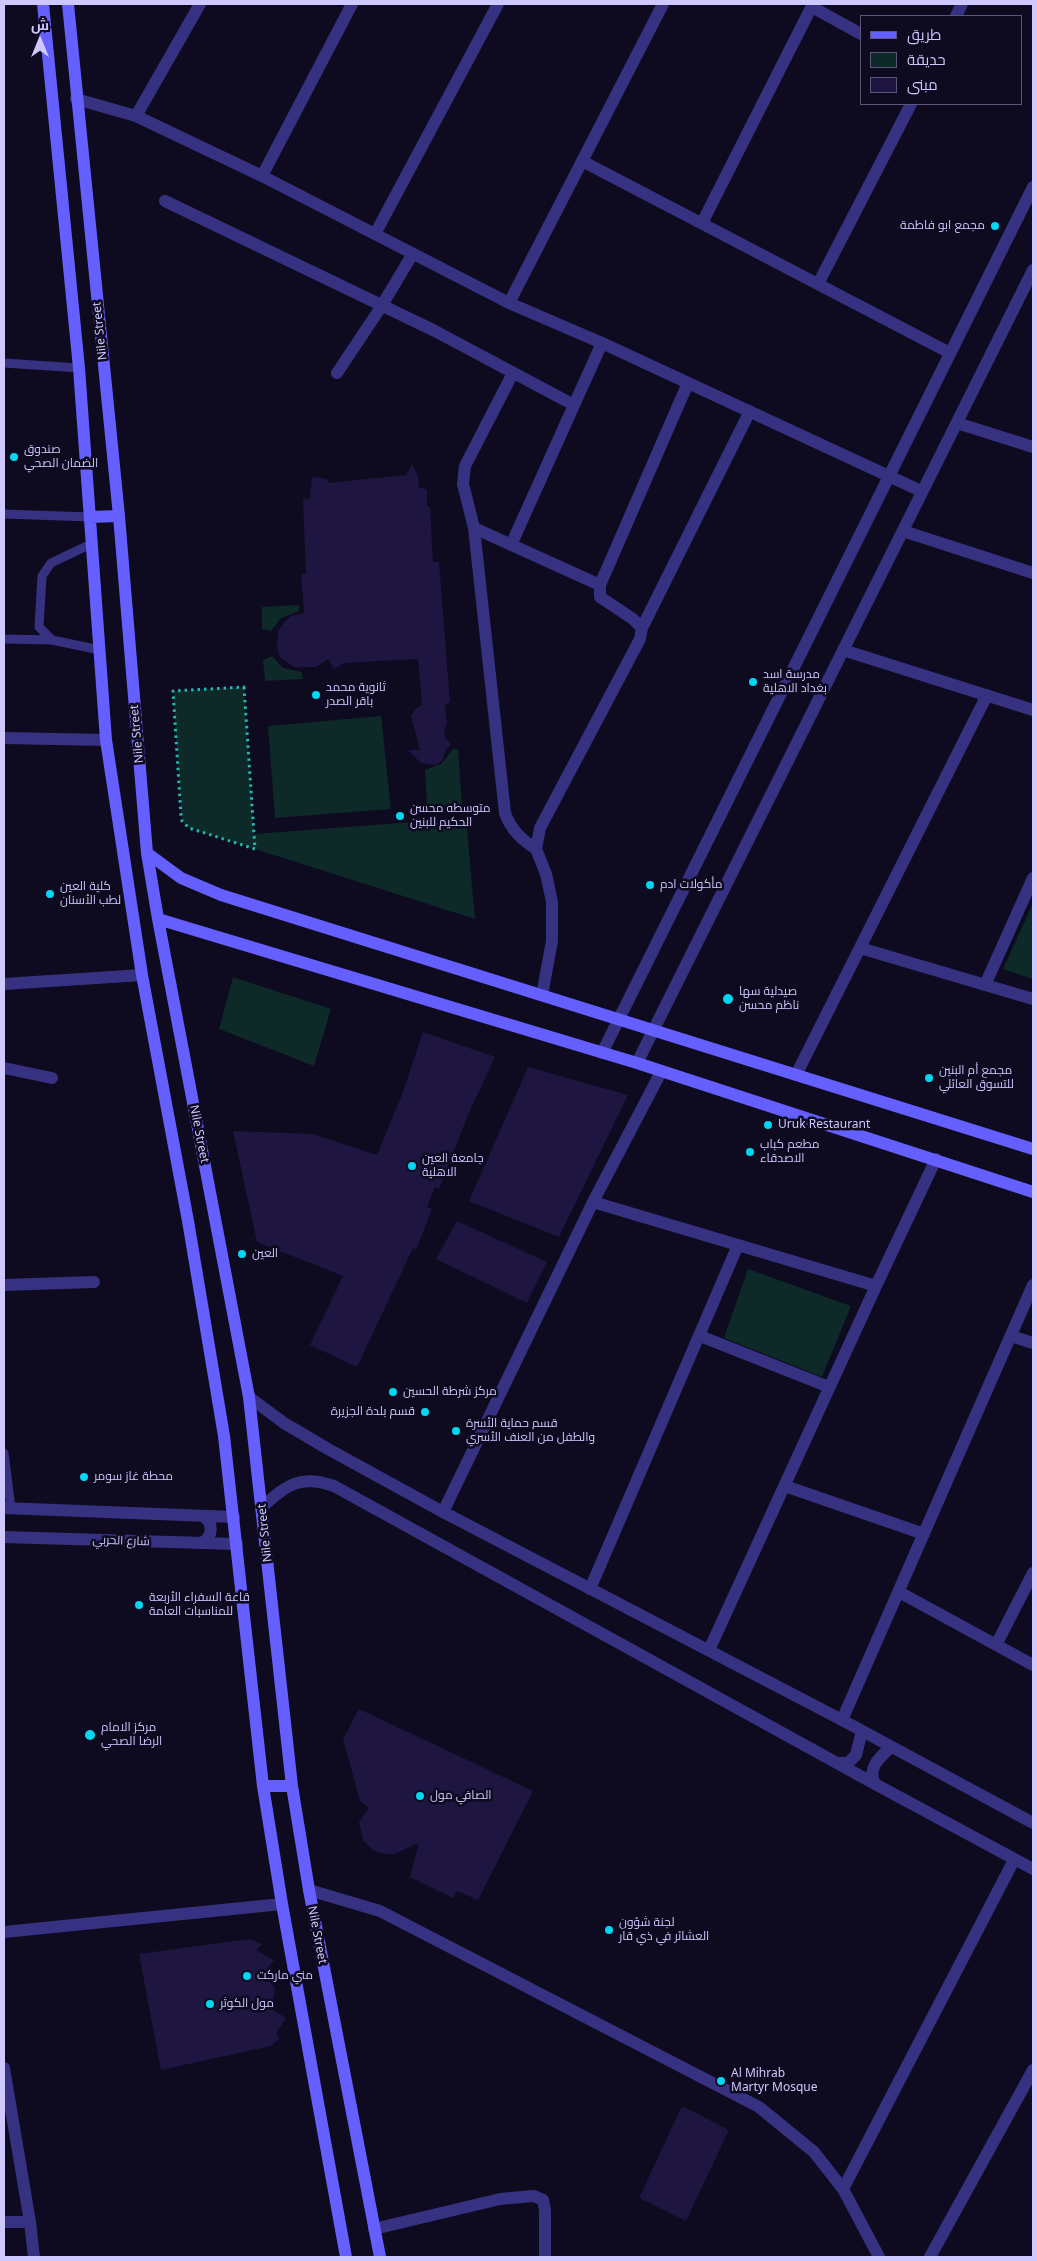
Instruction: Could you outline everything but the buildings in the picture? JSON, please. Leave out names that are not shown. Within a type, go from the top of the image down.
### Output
[{"type":"main road","name":"Nile Street","points":[[44,4],[79,368],[106,740],[142,974],[188,1220],[224,1436],[263,1786],[282,1904],[346,2257]]},
{"type":"main road","name":"Nile Street","points":[[68,4],[119,516],[147,853],[249,1397],[292,1786],[309,1890],[380,2257]]},
{"type":"main road","points":[[90,517],[119,516]]},
{"type":"main road","points":[[147,853],[181,878],[207,890],[1033,1149]]},
{"type":"main road","points":[[158,919],[637,1063],[1033,1192]]},
{"type":"main road","points":[[263,1786],[292,1786]]},
{"type":"street","points":[[136,116],[200,4]]},
{"type":"street","points":[[262,176],[352,4]]},
{"type":"street","points":[[375,234],[498,4]]},
{"type":"street","points":[[509,304],[664,4]]},
{"type":"street","points":[[702,223],[813,5],[860,33]]},
{"type":"street","points":[[76,99],[136,116],[262,176],[509,304],[602,343],[921,491]]},
{"type":"street","points":[[818,284],[910,105]]},
{"type":"street","points":[[582,161],[950,353]]},
{"type":"street","points":[[602,1053],[1033,187]]},
{"type":"street","points":[[165,201],[381,307],[433,330],[574,405]]},
{"type":"street","points":[[337,373],[381,307],[412,255]]},
{"type":"street","points":[[637,1063],[1033,270]]},
{"type":"street","points":[[511,545],[602,343]]},
{"type":"street","points":[[513,373],[465,466],[463,484],[474,528],[505,813],[509,824],[522,840],[536,849]]},
{"type":"street","points":[[642,628],[633,619],[600,597],[600,585],[688,383]]},
{"type":"street","points":[[542,995],[552,941],[552,902],[546,874],[536,849],[540,828],[640,639],[642,628],[750,411]]},
{"type":"street","points":[[957,423],[1033,448]]},
{"type":"street","points":[[474,528],[600,585]]},
{"type":"street","points":[[903,531],[1033,573]]},
{"type":"street","points":[[843,650],[1033,710]]},
{"type":"street","points":[[796,1075],[987,695]]},
{"type":"street","points":[[4,738],[106,740]]},
{"type":"street","points":[[985,984],[1033,878]]},
{"type":"street","points":[[860,948],[985,984],[1033,1000]]},
{"type":"street","points":[[4,984],[142,974]]},
{"type":"street","points":[[4,1068],[52,1078]]},
{"type":"street","points":[[443,1512],[592,1202],[661,1072]]},
{"type":"street","points":[[709,1650],[936,1159]]},
{"type":"street","points":[[592,1202],[876,1286]]},
{"type":"street","points":[[590,1589],[738,1245]]},
{"type":"street","points":[[4,1285],[94,1282]]},
{"type":"street","points":[[842,1720],[1033,1285]]},
{"type":"street","points":[[700,1336],[829,1387]]},
{"type":"street","points":[[1011,1336],[1033,1343]]},
{"type":"street","points":[[249,1397],[284,1423],[443,1512],[842,1720],[1033,1824]]},
{"type":"street","points":[[262,1507],[281,1490],[293,1483],[307,1480],[320,1481],[334,1486],[1033,1869]]},
{"type":"street","points":[[785,1486],[924,1534]]},
{"type":"street","points":[[7,1508],[234,1517]]},
{"type":"street","points":[[202,1543],[210,1535],[211,1530],[210,1524],[203,1516]]},
{"type":"street","name":"شارع الحربي","points":[[4,1537],[237,1544]]},
{"type":"street","points":[[996,1645],[1030,1589],[1033,1573]]},
{"type":"street","points":[[899,1592],[1033,1665]]},
{"type":"street","points":[[838,1763],[848,1763],[856,1755],[862,1731]]},
{"type":"street","points":[[875,1784],[871,1777],[873,1766],[890,1747]]},
{"type":"street","points":[[843,2189],[1014,1860]]},
{"type":"street","points":[[309,1890],[380,1911],[760,2107],[814,2152],[843,2189],[879,2257]]},
{"type":"street","points":[[4,1932],[282,1904]]},
{"type":"street","points":[[4,2068],[30,2222],[34,2257]]},
{"type":"street","points":[[930,2257],[1033,2070]]},
{"type":"street","points":[[374,2229],[500,2199],[534,2196],[543,2200],[545,2210],[545,2257]]},
{"type":"street","points":[[4,2222],[30,2222]]},
{"type":"lane","points":[[4,363],[79,368]]},
{"type":"lane","points":[[4,514],[90,517]]},
{"type":"lane","points":[[52,640],[39,627],[42,576],[51,563],[91,544]]},
{"type":"lane","points":[[4,639],[52,640],[100,650]]},
{"type":"lane","points":[[4,1453],[7,1508]]},
{"type":"path","points":[[244,687],[255,849],[189,828],[182,821],[174,691],[205,690],[244,687]]},
{"type":"green space","points":[[299,605],[299,611],[281,618],[271,631],[262,629],[262,607]]},
{"type":"green space","points":[[272,656],[283,668],[302,672],[303,679],[265,681],[263,660]]},
{"type":"green space","points":[[244,687],[254,834],[466,818],[475,919],[189,828],[182,821],[173,691]]},
{"type":"green space","points":[[381,716],[391,809],[275,818],[268,726]]},
{"type":"green space","points":[[453,749],[458,749],[462,805],[427,806],[425,770],[441,764]]},
{"type":"green space","points":[[1033,903],[1033,979],[1003,969]]},
{"type":"green space","points":[[233,977],[331,1009],[314,1066],[219,1029]]},
{"type":"green space","points":[[748,1269],[851,1306],[822,1377],[724,1338]]},
{"type":"place","name":"مجمع ابو فاطمة","points":[[995,226]]},
{"type":"place","name":"صندوق الضمان الصحي","points":[[14,457]]},
{"type":"place","name":"مدرسة اسد بغداد الاهلية","points":[[753,682]]},
{"type":"place","name":"ثانوية محمد باقر الصدر","points":[[316,695]]},
{"type":"place","name":"متوسطه محسن الحكيم للبنين","points":[[400,816]]},
{"type":"place","name":"مأكولات ادم","points":[[650,885]]},
{"type":"place","name":"كلية العين لطب الأسنان","points":[[50,894]]},
{"type":"place","name":"صيدلية سها ناظم محسن","points":[[728,999]]},
{"type":"place","name":"مجمع أم البنين للتسوق العائلي","points":[[929,1078]]},
{"type":"place","name":"Uruk Restaurant","points":[[768,1125]]},
{"type":"place","name":"مطعم كباب الاصدقاء","points":[[750,1152]]},
{"type":"place","name":"جامعة العين الاهلية","points":[[412,1166]]},
{"type":"place","name":"العين","points":[[242,1254]]},
{"type":"place","name":"مركز شرطة الحسين","points":[[393,1392]]},
{"type":"place","name":"قسم بلدة الجزيرة","points":[[425,1412]]},
{"type":"place","name":"قسم حماية الأسرة والطفل من العنف الأسري","points":[[456,1431]]},
{"type":"place","name":"محطة غاز سومر","points":[[84,1477]]},
{"type":"place","name":"قاعة السفراء الأربعة للمناسبات العامة","points":[[139,1605]]},
{"type":"place","name":"مركز الامام الرضا الصحي","points":[[90,1735]]},
{"type":"place","name":"الصافي مول","points":[[420,1796]]},
{"type":"place","name":"لجنة شؤون العشائر في ذي قار","points":[[609,1930]]},
{"type":"place","name":"مني ماركت","points":[[247,1976]]},
{"type":"place","name":"مول الكوثر","points":[[210,2004]]},
{"type":"place","name":"Al Mihrab Martyr Mosque","points":[[721,2081]]}]
